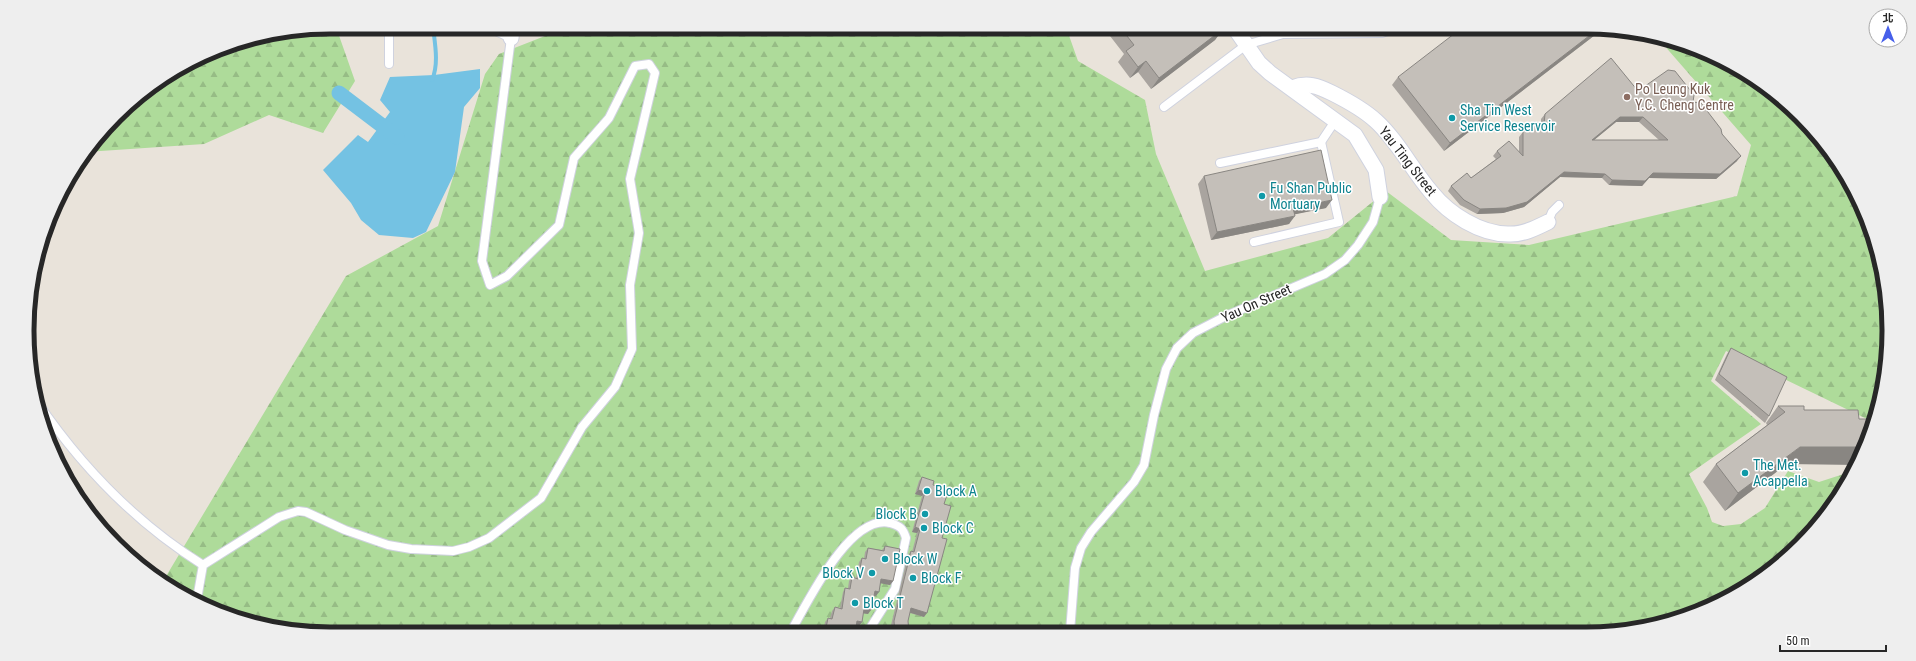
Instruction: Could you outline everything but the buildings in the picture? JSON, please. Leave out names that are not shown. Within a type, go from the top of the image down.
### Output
[{"type":"street","name":"Yau On Street","points":[[1239,34],[1260,63],[1355,135],[1376,170],[1380,198]]},
{"type":"street","name":"Yau Ting Street","points":[[1292,88],[1300,84],[1310,84],[1322,88],[1353,104],[1376,121],[1432,194],[1456,216],[1484,230],[1508,234],[1534,229],[1548,222]]},
{"type":"lane","points":[[389,64],[390,34]]},
{"type":"lane","points":[[198,595],[203,565],[279,517],[298,511],[311,514],[345,530],[388,545],[434,551],[453,551],[469,547],[489,538],[542,498],[582,428],[615,387],[632,349],[630,285],[639,233],[630,179],[655,73],[648,64],[636,66],[609,118],[574,158],[559,225],[508,276],[490,285],[482,262],[511,34]]},
{"type":"lane","points":[[1164,107],[1246,45],[1283,34]]},
{"type":"lane","points":[[1220,163],[1321,142],[1335,121]]},
{"type":"lane","points":[[1254,242],[1339,222],[1321,142]]},
{"type":"lane","name":"Yau On Street","points":[[1070,627],[1075,568],[1081,548],[1091,532],[1134,482],[1144,465],[1154,415],[1166,369],[1177,348],[1192,334],[1228,315],[1325,274],[1345,260],[1358,245],[1373,222],[1380,198]]},
{"type":"lane","points":[[1548,222],[1552,212],[1559,205]]},
{"type":"lane","points":[[46,414],[69,446],[113,493],[137,516],[180,550],[203,565]]},
{"type":"lane","points":[[793,627],[829,566],[857,534],[873,524],[886,522],[898,525],[904,531],[906,538],[895,589],[871,627]]},
{"type":"green space","points":[[338,34],[355,81],[323,133],[269,115],[204,144],[94,151],[121,121],[150,95],[182,74],[199,65],[254,44],[292,37]]},
{"type":"green space","points":[[550,34],[1068,34],[1078,61],[1145,100],[1156,154],[1205,271],[1328,238],[1386,191],[1451,240],[1529,245],[1737,196],[1751,145],[1663,44],[1717,65],[1734,74],[1766,95],[1808,135],[1821,150],[1842,182],[1866,235],[1872,254],[1879,292],[1882,330],[1881,350],[1872,407],[1868,420],[1726,351],[1711,381],[1761,424],[1689,474],[1707,508],[1712,522],[1723,526],[1741,524],[1765,508],[1788,471],[1819,482],[1845,474],[1821,511],[1808,526],[1781,553],[1750,577],[1717,596],[1681,611],[1662,617],[1624,624],[1586,627],[330,627],[292,624],[254,617],[217,604],[182,587],[166,577],[346,276],[438,226],[485,74],[499,54]]},
{"type":"water","points":[[480,69],[480,88],[464,107],[455,172],[426,232],[413,238],[379,235],[361,220],[351,203],[323,170],[358,135],[368,142],[390,112],[380,100],[390,77],[434,75]]},
{"type":"waterway","points":[[432,80],[436,61],[434,34]]},
{"type":"waterway","points":[[339,93],[397,137]]},
{"type":"place","name":"Po Leung Kuk Y.C. Cheng Centre","points":[[1627,97]]},
{"type":"place","name":"Sha Tin West Service Reservoir","points":[[1452,118]]},
{"type":"place","name":"Fu Shan Public Mortuary","points":[[1262,196]]},
{"type":"place","name":"The Met. Acappella","points":[[1745,473]]},
{"type":"place","name":"Block A","points":[[927,491]]},
{"type":"place","name":"Block B","points":[[925,514]]},
{"type":"place","name":"Block C","points":[[924,528]]},
{"type":"place","name":"Block W","points":[[885,559]]},
{"type":"place","name":"Block V","points":[[872,573]]},
{"type":"place","name":"Block F","points":[[913,578]]},
{"type":"place","name":"Block T","points":[[855,603]]}]
